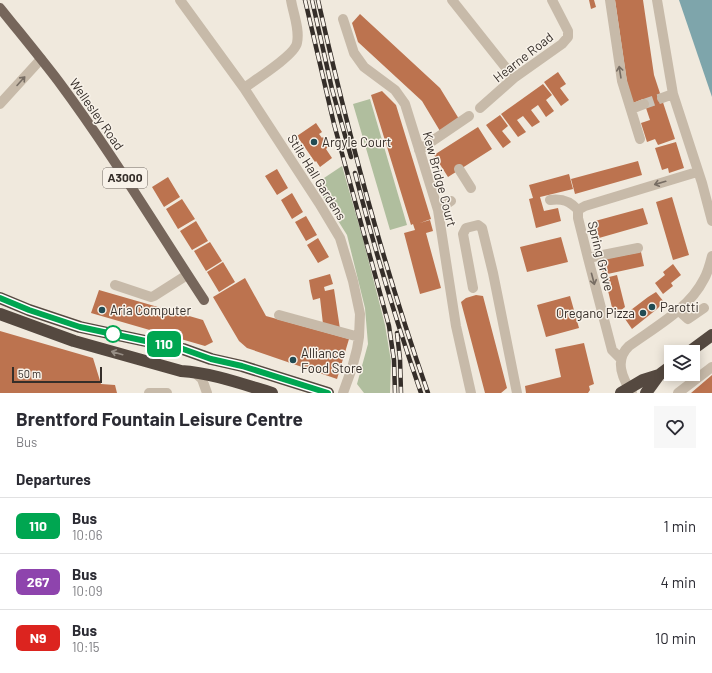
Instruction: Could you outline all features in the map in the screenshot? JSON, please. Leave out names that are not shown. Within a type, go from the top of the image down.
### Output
[{"type":"highway","points":[[0,298],[29,310],[80,327],[183,349],[211,359],[242,366],[328,393]]},
{"type":"highway","points":[[0,314],[74,341],[181,371],[194,372],[272,393]]},
{"type":"highway","points":[[699,345],[712,335]]},
{"type":"highway","points":[[646,393],[659,375],[664,371]]},
{"type":"highway","points":[[626,388],[643,380],[659,375]]},
{"type":"main road","name":"Wellesley Road","points":[[0,8],[41,59],[116,165],[204,300]]},
{"type":"street","name":"Stile Hall Gardens","points":[[180,0],[244,88],[340,238],[353,281],[360,314],[360,337],[352,368],[343,390]]},
{"type":"street","points":[[244,88],[287,56],[297,44],[298,34],[291,0]]},
{"type":"street","points":[[452,0],[514,78]]},
{"type":"street","name":"Hearne Road","points":[[480,108],[514,78],[562,44],[568,37],[568,31],[552,0]]},
{"type":"street","points":[[610,0],[622,81],[640,139]]},
{"type":"street","points":[[657,0],[668,74],[702,183],[712,221]]},
{"type":"street","name":"Kew Bridge Court","points":[[343,19],[354,53],[364,67],[395,90],[406,104],[438,210],[456,326],[471,393]]},
{"type":"street","points":[[0,104],[41,59]]},
{"type":"street","points":[[662,98],[673,94]]},
{"type":"street","points":[[631,109],[644,104]]},
{"type":"street","points":[[420,150],[469,116]]},
{"type":"street","points":[[459,169],[471,188]]},
{"type":"street","name":"Spring Grove","points":[[626,388],[620,358],[612,350],[578,218],[578,210],[585,206],[698,172]]},
{"type":"street","points":[[550,200],[565,200],[572,203],[578,210]]},
{"type":"street","points":[[438,210],[451,201]]},
{"type":"street","points":[[472,288],[463,234],[466,228],[478,225],[482,228],[491,266],[517,393]]},
{"type":"street","points":[[588,258],[638,248]]},
{"type":"street","points":[[620,358],[629,346],[678,310],[693,296],[704,279],[712,256]]},
{"type":"street","points":[[115,285],[151,297],[187,275]]},
{"type":"street","points":[[678,310],[688,318],[704,308]]},
{"type":"street","points":[[279,315],[360,337]]},
{"type":"street","points":[[678,393],[712,367]]},
{"type":"street","points":[[194,372],[202,379],[207,393]]},
{"type":"street","points":[[150,393],[167,393]]},
{"type":"green space","points":[[370,99],[407,225],[390,230],[353,104]]},
{"type":"green space","points":[[342,166],[363,239],[385,325],[391,361],[390,393],[364,393],[357,384],[368,344],[365,308],[347,235],[315,184]]},
{"type":"water","points":[[679,0],[712,0],[712,97]]},
{"type":"building","points":[[589,0],[594,0],[596,7],[591,9]]},
{"type":"building","points":[[615,0],[643,0],[654,75],[675,139],[658,145],[655,139],[647,142],[641,123],[650,120],[643,99],[633,103],[627,82]]},
{"type":"building","points":[[360,14],[440,88],[459,119],[440,131],[422,101],[358,42],[352,23]]},
{"type":"building","points":[[558,72],[566,84],[560,88],[569,100],[561,106],[544,82]]},
{"type":"building","points":[[543,84],[552,95],[546,100],[554,111],[546,117],[538,105],[531,110],[540,122],[532,127],[523,116],[517,120],[526,132],[518,137],[501,114]]},
{"type":"building","points":[[382,91],[396,105],[431,219],[420,223],[430,220],[433,231],[426,233],[441,288],[420,294],[404,233],[415,230],[413,224],[411,225],[371,95]]},
{"type":"building","points":[[500,115],[508,126],[502,131],[511,142],[503,148],[486,125]]},
{"type":"building","name":"Argyle Court","points":[[316,123],[322,132],[319,134],[329,146],[326,149],[332,158],[320,167],[297,136]]},
{"type":"building","points":[[478,127],[492,149],[448,177],[434,155]]},
{"type":"building","points":[[676,142],[684,168],[669,173],[668,168],[662,170],[655,148]]},
{"type":"building","points":[[638,161],[642,175],[575,194],[571,179]]},
{"type":"building","points":[[277,169],[288,188],[277,195],[265,176]]},
{"type":"building","points":[[569,174],[573,189],[540,197],[544,211],[558,208],[561,221],[536,228],[529,199],[533,198],[529,185]]},
{"type":"building","points":[[168,177],[180,197],[164,207],[152,187]]},
{"type":"building","points":[[292,193],[303,212],[292,219],[281,200]]},
{"type":"building","points":[[672,197],[689,255],[673,260],[656,202]]},
{"type":"building","points":[[182,199],[195,219],[178,229],[166,209]]},
{"type":"building","points":[[643,208],[648,224],[599,238],[595,221]]},
{"type":"building","points":[[306,216],[317,235],[306,241],[295,222]]},
{"type":"building","points":[[196,221],[208,241],[192,250],[180,231]]},
{"type":"building","points":[[561,237],[568,262],[527,272],[520,247]]},
{"type":"building","points":[[318,238],[329,257],[318,263],[307,245]]},
{"type":"building","points":[[210,242],[222,261],[206,271],[194,251]]},
{"type":"building","points":[[641,252],[644,266],[603,275],[600,260]]},
{"type":"building","points":[[223,262],[235,282],[219,292],[207,272]]},
{"type":"building","points":[[673,264],[681,275],[671,283],[673,286],[663,294],[655,283],[665,275],[663,272]]},
{"type":"building","points":[[330,274],[333,284],[324,287],[325,291],[334,289],[340,329],[323,324],[320,298],[313,300],[311,292],[309,280]]},
{"type":"building","points":[[617,275],[625,307],[614,316],[605,278]]},
{"type":"building","points":[[245,278],[266,316],[349,339],[337,379],[247,348],[239,341],[213,297]]},
{"type":"building","points":[[99,290],[203,320],[213,342],[205,346],[91,313]]},
{"type":"building","points":[[656,292],[664,302],[632,329],[623,316]]},
{"type":"building","points":[[476,295],[483,296],[507,388],[501,393],[485,393],[461,302],[466,298]]},
{"type":"building","points":[[570,296],[579,328],[546,337],[537,305]]},
{"type":"building","points":[[0,331],[93,358],[101,384],[115,385],[117,393],[0,393]]},
{"type":"building","points":[[584,343],[594,384],[589,386],[590,390],[588,393],[526,393],[525,386],[561,377],[555,349]]},
{"type":"building","points":[[712,375],[712,393],[691,393]]},
{"type":"tunnel","points":[[644,104],[662,98]]},
{"type":"railway","points":[[305,0],[334,124],[389,326],[394,360],[395,393]]},
{"type":"railway","points":[[312,0],[332,89],[351,157]]},
{"type":"railway","points":[[318,0],[367,198],[396,296],[428,393]]},
{"type":"railway","points":[[355,173],[386,284],[421,393]]},
{"type":"railway","points":[[397,333],[400,359],[401,393]]},
{"type":"bus line","name":"110","points":[[0,298],[29,310],[80,327],[183,349],[211,359],[242,366],[328,393]]},
{"type":"place","name":"Argyle Court","points":[[314,142]]},
{"type":"place","name":"Parotti","points":[[652,307]]},
{"type":"place","name":"Aria Computer","points":[[102,310]]},
{"type":"place","name":"Oregano Pizza","points":[[643,313]]},
{"type":"place","name":"Alliance Food Store","points":[[293,360]]}]
